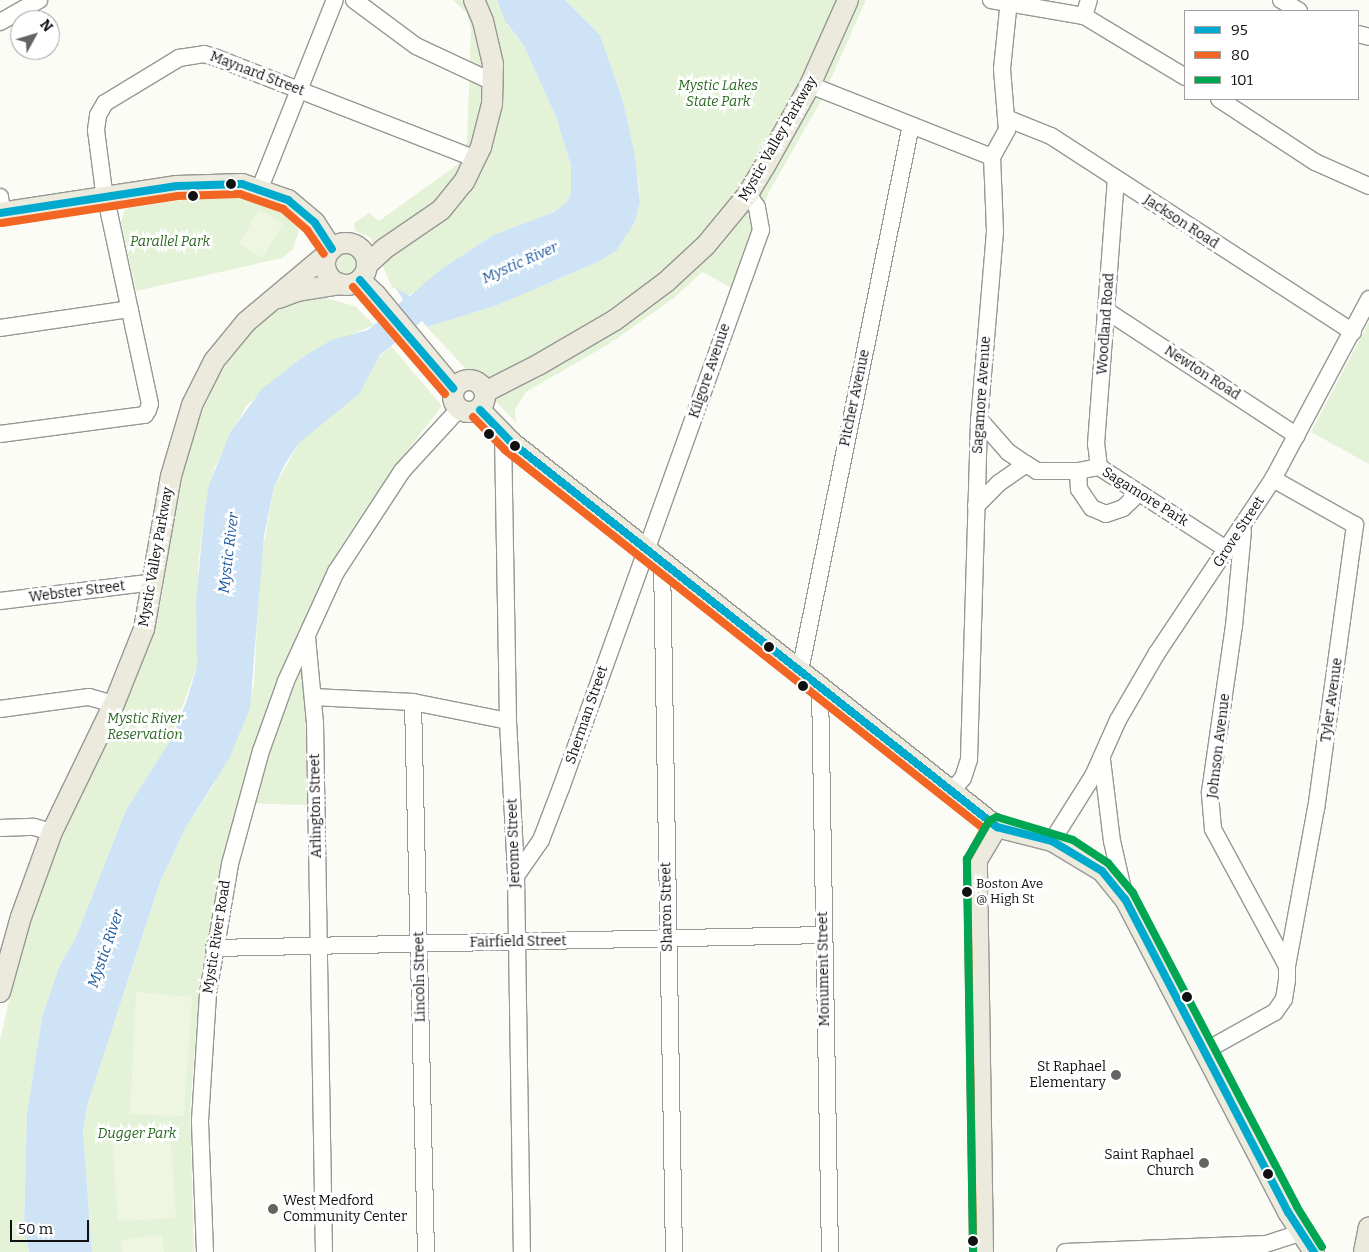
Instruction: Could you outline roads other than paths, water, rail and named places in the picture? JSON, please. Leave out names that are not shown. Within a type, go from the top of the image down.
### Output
[{"type":"main road","points":[[1,207],[209,183],[260,188],[298,207],[315,224],[330,251],[327,273],[340,284],[363,273],[402,238],[426,223],[449,202],[476,159],[489,119],[493,82],[490,48],[474,0]]},
{"type":"main road","name":"Mystic Valley Parkway","points":[[482,401],[588,337],[641,301],[706,245],[748,194],[810,85],[848,0]]},
{"type":"main road","points":[[330,251],[343,243],[358,247],[402,238]]},
{"type":"main road","points":[[358,247],[365,255],[363,273],[386,307],[453,388],[453,400],[460,408],[470,412],[482,401]]},
{"type":"main road","name":"Mystic Valley Parkway","points":[[1,980],[52,832],[114,704],[144,629],[154,582],[171,476],[192,405],[224,349],[268,302],[330,251]]},
{"type":"main road","name":"Mystic Valley Parkway","points":[[268,302],[297,291],[340,284]]},
{"type":"main road","points":[[453,388],[459,382],[469,381],[503,434],[997,827],[1052,841],[1102,871],[1126,899],[1205,1051],[1314,1252]]},
{"type":"main road","points":[[983,1252],[977,860],[997,827]]},
{"type":"main road","points":[[1364,1252],[1369,1227]]},
{"type":"street","points":[[0,22],[39,0]]},
{"type":"street","points":[[260,188],[335,0]]},
{"type":"street","points":[[354,0],[416,46],[493,82]]},
{"type":"street","points":[[991,0],[1086,8],[1184,76]]},
{"type":"street","points":[[1281,0],[1297,10]]},
{"type":"street","points":[[810,85],[992,157],[1007,130],[1002,69],[1009,2]]},
{"type":"street","name":"Maynard Street","points":[[0,434],[145,415],[148,410],[150,404],[97,146],[98,114],[105,103],[117,94],[179,58],[204,54],[476,159]]},
{"type":"street","points":[[1221,100],[1315,162],[1369,186]]},
{"type":"street","name":"Jackson Road","points":[[1006,118],[1051,136],[1116,181],[1353,332]]},
{"type":"street","name":"Pitcher Avenue","points":[[800,671],[910,125]]},
{"type":"street","name":"Sagamore Avenue","points":[[952,791],[963,778],[969,758],[979,419],[995,231],[992,157]]},
{"type":"street","name":"Woodland Road","points":[[1099,467],[1096,444],[1116,181]]},
{"type":"street","name":"Kilgore Avenue","points":[[646,548],[760,230],[757,207],[748,194]]},
{"type":"street","name":"Grove Street","points":[[1052,841],[1102,760],[1133,693],[1243,528],[1273,479],[1369,299]]},
{"type":"street","points":[[0,328],[130,309]]},
{"type":"street","name":"Newton Road","points":[[1107,311],[1297,436]]},
{"type":"street","points":[[307,635],[336,572],[382,498],[416,454],[460,408]]},
{"type":"street","name":"Sagamore Park","points":[[979,419],[1008,452],[1037,471],[1078,471],[1099,467],[1138,494],[1228,550]]},
{"type":"street","name":"Jerome Street","points":[[503,434],[508,721],[516,876],[522,1252]]},
{"type":"street","points":[[976,506],[999,482],[1026,464]]},
{"type":"street","points":[[1078,471],[1078,489],[1092,508],[1106,514],[1123,508],[1138,494]]},
{"type":"street","name":"Tyler Avenue","points":[[1273,479],[1354,525],[1316,808],[1287,966]]},
{"type":"street","name":"Johnson Avenue","points":[[1243,528],[1234,626],[1210,792],[1213,829],[1287,966]]},
{"type":"street","name":"Sherman Street","points":[[516,876],[541,840],[646,548]]},
{"type":"street","name":"Sharon Street","points":[[662,561],[667,939],[674,1252]]},
{"type":"street","name":"Webster Street","points":[[0,601],[154,582]]},
{"type":"street","name":"Arlington Street","points":[[307,635],[313,697],[324,1252]]},
{"type":"street","name":"Mystic River Road","points":[[205,1252],[200,1158],[201,1082],[214,948],[230,864],[251,785],[282,690],[307,635]]},
{"type":"street","name":"Monument Street","points":[[820,687],[830,1252]]},
{"type":"street","points":[[0,708],[89,697],[114,704]]},
{"type":"street","points":[[313,697],[413,702],[508,721]]},
{"type":"street","name":"Lincoln Street","points":[[413,702],[426,1252]]},
{"type":"street","points":[[1102,760],[1112,840],[1126,899]]},
{"type":"street","points":[[0,828],[34,827],[52,832]]},
{"type":"street","name":"Fairfield Street","points":[[214,948],[419,943],[516,943],[823,934]]},
{"type":"street","points":[[1205,1051],[1275,1012],[1284,999],[1287,966]]},
{"type":"street","points":[[1065,1252],[1173,1250],[1266,1244],[1302,1232]]},
{"type":"water","name":"Mystic River","points":[[497,0],[565,0],[600,35],[623,101],[635,157],[640,202],[635,222],[617,250],[600,261],[498,305],[427,327],[422,321],[380,355],[359,394],[299,443],[285,464],[274,487],[264,536],[250,708],[230,757],[185,829],[160,882],[87,1106],[83,1132],[92,1252],[29,1252],[24,1226],[27,1113],[42,1017],[59,967],[76,937],[126,810],[170,741],[187,700],[197,666],[196,599],[205,508],[209,485],[230,433],[261,390],[304,356],[332,340],[368,330],[403,300],[396,288],[410,296],[440,270],[493,235],[554,212],[566,203],[571,194],[571,166],[556,117],[524,46],[505,21]]},
{"type":"place","name":"Boston Ave @ High St","points":[[967,892]]},
{"type":"place","name":"St Raphael Elementary","points":[[1116,1075]]},
{"type":"place","name":"Saint Raphael Church","points":[[1204,1163]]},
{"type":"place","name":"West Medford Community Center","points":[[273,1209]]},
{"type":"park label","name":"Mystic Lakes State Park","points":[[718,94]]},
{"type":"park label","name":"Parallel Park","points":[[170,242]]},
{"type":"park label","name":"Mystic River Reservation","points":[[145,728]]},
{"type":"park label","name":"Dugger Park","points":[[137,1134]]}]
